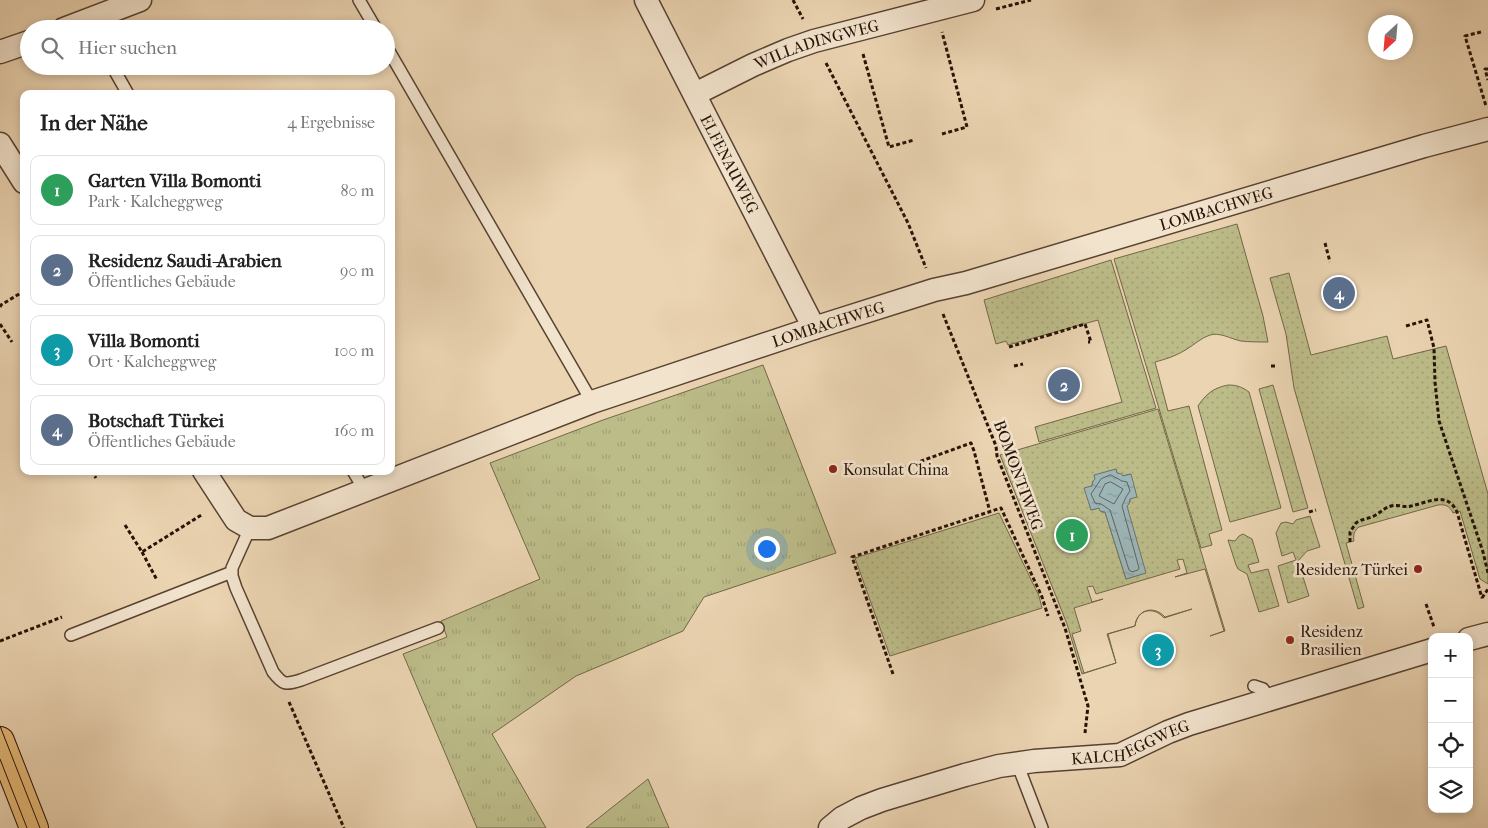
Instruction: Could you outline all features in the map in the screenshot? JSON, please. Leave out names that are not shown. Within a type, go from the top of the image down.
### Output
[{"type":"main road","points":[[0,741],[34,828]]},
{"type":"street","points":[[98,20],[140,0]]},
{"type":"street","name":"ELFENAUWEG","points":[[646,0],[814,328]]},
{"type":"street","name":"WILLADINGWEG","points":[[695,94],[753,65],[814,41],[973,0]]},
{"type":"street","points":[[0,52],[20,45]]},
{"type":"street","name":"LOMBACHWEG","points":[[250,528],[268,528],[592,402],[814,328],[934,290],[962,284],[1424,146],[1488,129]]},
{"type":"street","points":[[0,144],[20,176]]},
{"type":"street","points":[[206,475],[236,520],[250,528]]},
{"type":"street","points":[[1473,638],[1488,634]]},
{"type":"street","name":"KALCHEGGWEG","points":[[830,828],[842,818],[882,800],[990,768],[1017,763],[1120,755],[1168,732],[1262,693],[1428,643]]},
{"type":"lane","points":[[360,0],[371,20]]},
{"type":"lane","points":[[395,62],[592,402]]},
{"type":"lane","points":[[117,75],[126,90]]},
{"type":"lane","points":[[355,475],[364,491]]},
{"type":"lane","points":[[250,528],[233,564],[232,572],[236,588],[273,672],[280,681],[287,684],[300,680],[438,628]]},
{"type":"lane","points":[[71,635],[232,572]]},
{"type":"lane","points":[[1017,763],[1042,828]]},
{"type":"path","name":"BOMONTIWEG","points":[[793,0],[908,223],[996,446],[997,456],[1065,628],[1088,706],[1082,757]]},
{"type":"path","points":[[940,24],[967,127],[942,134]]},
{"type":"path","points":[[1481,32],[1465,36],[1488,113]]},
{"type":"path","points":[[863,54],[889,147],[914,140]]},
{"type":"path","points":[[1488,68],[1485,69],[1488,80]]},
{"type":"path","points":[[1325,243],[1330,262]]},
{"type":"path","points":[[0,307],[20,293]]},
{"type":"path","points":[[1406,326],[1427,320],[1434,348],[1439,421],[1484,552],[1488,573]]},
{"type":"path","points":[[0,324],[12,342]]},
{"type":"path","points":[[1009,347],[1085,324],[1091,342],[1088,342]]},
{"type":"path","points":[[946,336],[952,334]]},
{"type":"path","points":[[1014,366],[1023,364]]},
{"type":"path","points":[[1271,366],[1277,366]]},
{"type":"path","points":[[902,468],[971,444],[990,512]]},
{"type":"path","points":[[1350,542],[1350,535],[1356,523],[1374,516],[1384,509],[1393,506],[1409,507],[1437,499],[1444,500],[1452,505],[1457,512],[1482,598],[1488,589]]},
{"type":"path","points":[[142,552],[223,502]]},
{"type":"path","points":[[893,674],[852,557],[1001,508],[1042,597],[1048,616]]},
{"type":"path","points":[[1309,512],[1316,510]]},
{"type":"path","points":[[125,525],[157,580]]},
{"type":"path","points":[[1426,604],[1432,633]]},
{"type":"path","points":[[287,684],[287,697],[344,828]]},
{"type":"green space","points":[[1237,224],[1263,316],[1268,342],[1241,341],[1214,334],[1179,354],[1155,362],[1168,411],[1189,406],[1222,530],[1209,534],[1212,545],[1201,548],[1114,259]]},
{"type":"green space","points":[[1111,260],[1156,408],[1039,442],[1035,427],[1122,402],[1098,320],[1008,345],[1006,341],[996,344],[984,300]]},
{"type":"green space","points":[[1289,273],[1311,355],[1387,336],[1393,359],[1446,346],[1488,494],[1488,584],[1480,579],[1460,511],[1453,513],[1447,506],[1438,505],[1359,527],[1354,535],[1354,541],[1346,543],[1364,607],[1358,609],[1294,388],[1286,334],[1270,278]]},
{"type":"green space","points":[[763,365],[836,553],[704,597],[683,631],[576,676],[492,734],[546,828],[477,828],[403,654],[447,637],[441,621],[540,579],[490,463],[603,420]]},
{"type":"green space","points":[[1228,385],[1234,385],[1249,392],[1281,508],[1230,522],[1198,406],[1210,392]]},
{"type":"green space","points":[[1273,385],[1308,508],[1293,512],[1259,389]]},
{"type":"green space","points":[[1158,409],[1225,631],[1210,636],[1224,631],[1205,569],[1175,577],[1187,573],[1183,559],[1177,560],[1180,569],[1096,594],[1093,586],[1087,587],[1092,602],[1103,599],[1074,608],[1081,631],[1072,634],[1084,673],[1116,663],[1082,674],[1067,624],[1000,455]],"holes":[[[1116,469],[1117,473],[1123,476],[1130,474],[1130,502],[1126,505],[1145,573],[1126,579],[1105,512],[1102,512],[1099,508],[1091,510],[1085,488],[1092,486],[1093,481],[1096,479],[1094,476]]]},
{"type":"green space","points":[[999,513],[1039,596],[1042,608],[890,656],[855,558]]},
{"type":"green space","points":[[1310,516],[1320,547],[1307,551],[1298,561],[1309,596],[1288,603],[1278,566],[1296,560],[1293,552],[1282,556],[1276,533],[1281,523],[1293,524],[1296,520]]},
{"type":"green space","points":[[1243,534],[1252,539],[1259,562],[1248,565],[1251,573],[1268,569],[1279,606],[1259,612],[1247,574],[1238,569],[1228,540],[1235,541]]},
{"type":"green space","points":[[1192,609],[1164,618],[1156,612],[1147,611],[1151,610],[1156,611],[1165,617]]},
{"type":"green space","points":[[1135,626],[1108,634],[1116,663],[1107,634]]},
{"type":"green space","points":[[648,779],[669,828],[586,828]]},
{"type":"water","points":[[1116,469],[1117,473],[1123,476],[1131,474],[1137,497],[1130,499],[1127,506],[1146,573],[1126,579],[1105,512],[1100,511],[1099,508],[1091,510],[1084,488],[1092,486],[1095,479],[1094,475]]},
{"type":"tram line","points":[[0,726],[40,828]]},
{"type":"tram line","points":[[0,759],[27,828]]},
{"type":"place","name":"Botschaft Türkei","points":[[1339,293]]},
{"type":"place","name":"Residenz Saudi-Arabien","points":[[1064,385]]},
{"type":"place","name":"Konsulat China","points":[[833,469]]},
{"type":"place","name":"Garten Villa Bomonti","points":[[1072,535]]},
{"type":"place","name":"Residenz Türkei","points":[[1418,569]]},
{"type":"place","name":"Residenz Brasilien","points":[[1290,640]]},
{"type":"place","name":"Villa Bomonti","points":[[1158,650]]}]
